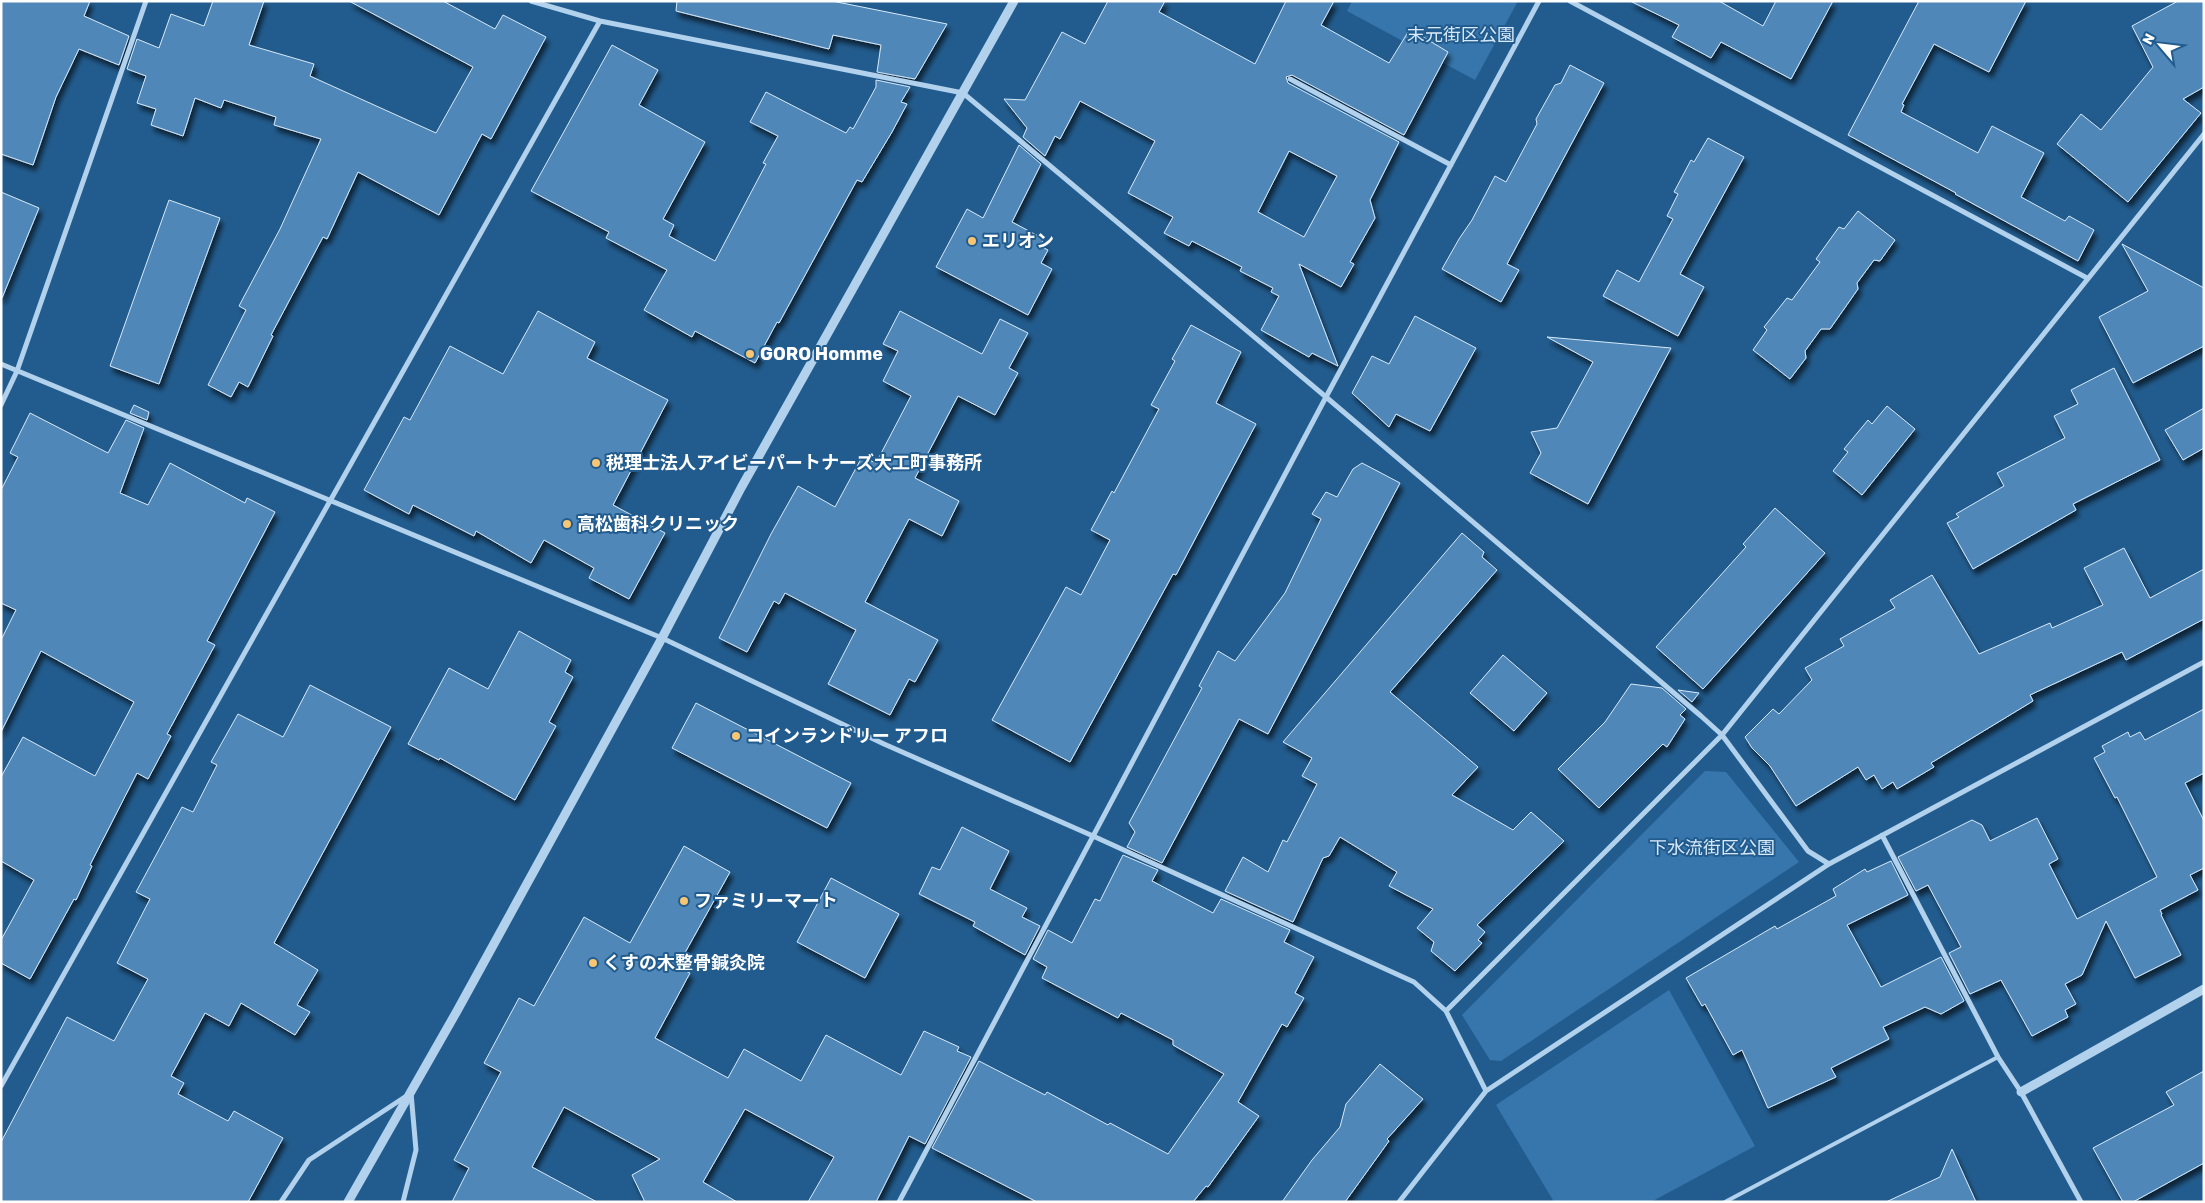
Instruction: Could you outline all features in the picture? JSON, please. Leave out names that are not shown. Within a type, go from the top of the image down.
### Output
[{"type":"street","points":[[1,405],[17,371],[146,1]]},
{"type":"street","points":[[531,1],[600,21],[963,93],[1326,397],[1722,735],[1808,850],[1829,864]]},
{"type":"street","points":[[348,1202],[411,1093],[662,638],[741,488],[1014,1]]},
{"type":"street","points":[[899,1202],[1326,397],[1539,1]]},
{"type":"street","points":[[1570,1],[2086,278]]},
{"type":"street","points":[[1,1086],[600,21]]},
{"type":"street","points":[[1290,80],[1451,165]]},
{"type":"street","points":[[1446,1011],[1722,735],[2086,278],[2204,134]]},
{"type":"street","points":[[1,364],[662,638],[884,744],[1093,836],[1414,982],[1446,1011],[1486,1091]]},
{"type":"street","points":[[1399,1202],[1486,1091],[1829,864],[2204,662]]},
{"type":"street","points":[[1882,835],[1998,1057],[2021,1092],[2081,1202]]},
{"type":"street","points":[[2021,1092],[2204,989]]},
{"type":"street","points":[[280,1202],[310,1160],[411,1093]]},
{"type":"street","points":[[403,1202],[416,1150],[411,1093]]},
{"type":"lane","points":[[1725,1202],[1998,1057]]},
{"type":"green space","name":"末元街区公園","points":[[1352,1],[1518,1],[1475,80],[1347,11]]},
{"type":"green space","name":"下水流街区公園","points":[[1705,771],[1726,772],[1799,862],[1501,1061],[1490,1060],[1462,1015]]},
{"type":"green space","points":[[1669,990],[1755,1146],[1651,1202],[1554,1202],[1496,1105]]},
{"type":"building","points":[[1,1],[90,1],[84,16],[129,36],[119,65],[79,49],[56,97],[33,165],[1,154]]},
{"type":"building","points":[[213,1],[264,1],[249,45],[314,64],[310,76],[436,133],[473,67],[349,1],[443,1],[495,29],[503,15],[546,37],[491,139],[482,134],[439,215],[358,172],[327,239],[323,237],[271,335],[273,336],[248,387],[239,382],[231,397],[208,385],[246,310],[239,306],[280,229],[321,139],[274,125],[276,117],[224,100],[221,108],[195,98],[183,136],[151,125],[156,109],[137,103],[146,76],[127,69],[137,39],[159,48],[171,14],[204,26]]},
{"type":"building","points":[[677,1],[832,1],[947,24],[915,79],[877,72],[881,45],[833,35],[829,49],[676,11]]},
{"type":"building","points":[[1108,1],[1165,1],[1159,12],[1255,64],[1286,1],[1334,1],[1321,25],[1389,63],[1410,29],[1448,52],[1404,135],[1292,75],[1286,77],[1288,83],[1399,142],[1370,200],[1375,218],[1350,262],[1354,264],[1341,287],[1299,264],[1338,366],[1312,353],[1309,357],[1261,330],[1279,296],[1271,292],[1273,288],[1240,271],[1242,267],[1192,241],[1189,246],[1164,233],[1173,217],[1128,193],[1155,141],[1080,101],[1060,139],[1055,136],[1045,156],[1023,137],[1027,128],[1004,99],[1025,100],[1062,32],[1085,44]],"holes":[[[1289,151],[1337,176],[1304,237],[1258,212]]]},
{"type":"building","points":[[1630,1],[1719,1],[1763,26],[1776,1],[1833,1],[1791,79],[1721,42],[1711,58],[1672,37],[1679,25]]},
{"type":"building","points":[[1919,1],[2026,1],[1989,72],[1934,44],[1902,104],[1904,105],[1901,112],[1978,153],[1992,126],[2044,153],[2021,197],[2065,221],[2069,216],[2094,230],[2078,261],[1848,135]]},
{"type":"building","points":[[2178,1],[2204,1],[2204,87],[2183,99],[2201,113],[2128,202],[2057,144],[2081,114],[2101,130],[2153,67],[2132,26]]},
{"type":"building","points":[[612,45],[658,70],[639,105],[705,142],[663,219],[674,225],[669,236],[715,261],[766,164],[763,163],[778,136],[750,122],[766,92],[846,133],[850,127],[853,129],[876,87],[876,80],[910,87],[901,102],[907,104],[892,132],[862,182],[857,180],[755,363],[695,331],[692,337],[644,310],[667,270],[606,238],[609,232],[531,191]]},
{"type":"building","points":[[1570,65],[1604,83],[1507,264],[1519,270],[1501,302],[1442,269],[1472,220],[1495,176],[1506,182],[1537,124],[1536,119],[1555,85],[1561,83]]},
{"type":"building","points":[[1708,138],[1744,157],[1680,274],[1704,287],[1678,336],[1603,296],[1617,270],[1639,282],[1673,219],[1667,216],[1678,194],[1674,192],[1691,160],[1694,162]]},
{"type":"building","points":[[1019,145],[1041,164],[1012,222],[1044,239],[1040,246],[1048,250],[1041,263],[1052,269],[1028,315],[936,267],[967,209],[983,218]]},
{"type":"building","points":[[1,192],[39,208],[2,298],[1,298]]},
{"type":"building","points":[[169,200],[220,218],[159,384],[110,366]]},
{"type":"building","points":[[1858,211],[1895,240],[1880,261],[1874,260],[1857,283],[1858,289],[1830,329],[1821,329],[1805,351],[1806,358],[1790,379],[1753,350],[1767,330],[1764,327],[1787,298],[1792,300],[1820,262],[1816,259],[1839,227],[1844,229]]},
{"type":"building","points":[[2122,244],[2204,288],[2204,346],[2133,383],[2099,317],[2148,291]]},
{"type":"building","points":[[538,311],[595,342],[587,358],[668,400],[613,505],[665,533],[629,599],[589,578],[594,568],[544,540],[531,563],[476,531],[474,536],[413,505],[409,514],[364,490],[404,417],[410,420],[450,346],[503,374]]},
{"type":"building","points":[[900,311],[982,354],[1000,319],[1028,333],[1009,368],[1018,373],[995,415],[958,396],[915,478],[959,501],[942,536],[909,519],[865,602],[938,640],[915,682],[909,679],[890,715],[828,684],[856,630],[785,593],[779,604],[774,601],[747,652],[719,638],[771,534],[798,486],[835,507],[862,457],[876,463],[911,396],[883,381],[898,351],[883,344]]},
{"type":"building","points":[[1415,316],[1476,348],[1430,431],[1396,414],[1389,427],[1352,393],[1372,356],[1389,364]]},
{"type":"building","points":[[1191,325],[1241,352],[1216,403],[1256,424],[1176,575],[1173,574],[1070,762],[992,720],[1066,587],[1081,595],[1110,540],[1091,530],[1112,491],[1114,493],[1159,409],[1151,405],[1175,361],[1172,359]]},
{"type":"building","points":[[1547,337],[1671,348],[1588,504],[1530,473],[1541,453],[1531,432],[1557,428],[1593,362]]},
{"type":"building","points":[[2114,368],[2160,460],[2073,504],[2076,510],[1973,569],[1947,523],[1959,517],[1956,514],[2004,486],[1997,473],[2065,438],[2054,416],[2078,404],[2071,390]]},
{"type":"building","points":[[134,405],[149,412],[147,420],[130,413]]},
{"type":"building","points":[[1887,406],[1915,429],[1862,495],[1833,471],[1848,452],[1844,449],[1868,420],[1872,424]]},
{"type":"building","points":[[2204,408],[2204,448],[2183,460],[2165,430]]},
{"type":"building","points":[[30,413],[108,453],[126,420],[144,428],[120,493],[148,505],[170,463],[245,503],[247,498],[275,512],[207,641],[215,645],[167,734],[171,736],[148,779],[137,773],[90,865],[92,866],[76,900],[74,899],[30,979],[1,963],[1,940],[34,880],[1,861],[1,777],[23,737],[95,776],[134,702],[41,651],[1,732],[1,640],[16,610],[1,603],[1,490],[18,457],[10,453]]},
{"type":"building","points":[[1362,463],[1400,483],[1268,734],[1239,719],[1162,863],[1127,847],[1135,832],[1129,823],[1202,688],[1199,686],[1218,651],[1235,661],[1285,593],[1321,519],[1312,514],[1326,492],[1337,497],[1353,469]]},
{"type":"building","points":[[1775,508],[1825,553],[1703,689],[1656,647],[1746,547],[1743,544]]},
{"type":"building","points":[[1462,533],[1484,552],[1482,557],[1497,570],[1390,692],[1478,767],[1452,795],[1513,830],[1531,812],[1564,841],[1477,925],[1485,932],[1478,940],[1482,943],[1455,971],[1431,951],[1434,942],[1417,928],[1433,909],[1389,886],[1397,872],[1340,837],[1329,856],[1323,858],[1293,922],[1225,891],[1243,857],[1268,872],[1283,840],[1287,842],[1317,784],[1302,776],[1312,758],[1283,742]]},
{"type":"building","points":[[2124,548],[2150,598],[2204,569],[2204,619],[2126,660],[2122,652],[2030,695],[2033,701],[1931,763],[1934,767],[1897,789],[1893,782],[1882,789],[1874,775],[1866,780],[1858,767],[1796,806],[1770,766],[1752,748],[1745,737],[1773,709],[1779,714],[1812,680],[1805,668],[1844,646],[1840,639],[1895,608],[1890,600],[1932,575],[1979,654],[2050,623],[2052,628],[2103,605],[2084,568]]},
{"type":"building","points":[[519,631],[571,660],[565,672],[573,677],[549,722],[556,726],[515,800],[440,758],[439,760],[408,744],[449,668],[488,689]]},
{"type":"building","points":[[1503,655],[1547,693],[1514,731],[1470,693]]},
{"type":"building","points":[[1631,684],[1662,688],[1686,709],[1680,715],[1685,719],[1667,747],[1663,744],[1599,808],[1558,769],[1605,722]]},
{"type":"building","points":[[310,685],[391,727],[274,943],[318,970],[297,1005],[310,1012],[295,1035],[241,1003],[229,1026],[205,1013],[171,1076],[184,1083],[178,1094],[228,1121],[234,1111],[283,1138],[248,1202],[1,1202],[1,1142],[67,1017],[114,1041],[148,979],[117,963],[150,899],[136,892],[182,807],[193,812],[217,765],[211,762],[238,714],[283,737]]},
{"type":"building","points":[[1678,690],[1699,693],[1692,702]]},
{"type":"building","points":[[696,703],[851,783],[827,828],[672,748]]},
{"type":"building","points":[[2204,709],[2204,773],[2185,783],[2204,821],[2204,868],[2190,875],[2198,890],[2160,910],[2181,955],[2135,978],[2106,921],[2082,975],[2065,984],[2076,1004],[2065,1010],[2068,1017],[2032,1036],[2001,980],[1970,994],[1949,953],[1961,947],[1928,885],[1916,891],[1898,857],[1972,820],[1982,825],[1990,841],[2037,818],[2058,859],[2049,864],[2077,919],[2157,877],[2117,797],[2115,798],[2094,758],[2105,752],[2102,746],[2128,732],[2130,737],[2140,732],[2145,740]]},
{"type":"building","points":[[962,827],[1009,851],[990,889],[1027,908],[1022,917],[1040,926],[1025,955],[973,926],[975,922],[919,894],[932,867],[940,870]]},
{"type":"building","points":[[684,846],[730,872],[677,967],[690,973],[655,1038],[728,1078],[744,1049],[801,1081],[826,1035],[901,1075],[924,1031],[959,1047],[957,1051],[971,1057],[925,1144],[909,1136],[876,1202],[808,1202],[834,1157],[745,1109],[703,1182],[737,1202],[645,1202],[632,1175],[660,1159],[564,1107],[532,1167],[597,1202],[452,1202],[469,1168],[454,1160],[501,1072],[484,1063],[519,998],[534,1006],[584,917],[630,943]]},
{"type":"building","points":[[1123,855],[1158,870],[1152,881],[1213,913],[1221,899],[1290,930],[1284,942],[1314,957],[1295,993],[1304,998],[1287,1027],[1282,1024],[1238,1102],[1259,1116],[1208,1187],[1206,1186],[1193,1202],[1037,1202],[932,1148],[979,1061],[1045,1095],[1047,1092],[1108,1125],[1110,1123],[1168,1154],[1224,1074],[1173,1045],[1173,1040],[1121,1013],[1118,1018],[1042,978],[1047,967],[1033,959],[1048,930],[1072,943],[1095,899],[1100,901]]},
{"type":"building","points":[[1891,861],[1908,895],[1847,925],[1881,987],[1941,957],[1964,1001],[1941,1014],[1925,1007],[1883,1027],[1889,1039],[1831,1068],[1836,1077],[1768,1108],[1742,1050],[1733,1055],[1705,1004],[1702,1006],[1686,978],[1775,926],[1777,929],[1836,896],[1833,889],[1865,869],[1867,872]]},
{"type":"building","points":[[831,878],[899,914],[865,978],[797,942]]},
{"type":"building","points":[[1380,1064],[1423,1099],[1387,1139],[1389,1141],[1345,1202],[1282,1202],[1312,1160],[1340,1127],[1346,1104]]},
{"type":"building","points":[[2204,1071],[2204,1163],[2133,1202],[2123,1202],[2093,1148],[2174,1105],[2166,1092]]},
{"type":"building","points":[[1952,1149],[1976,1202],[1886,1202],[1940,1177]]},
{"type":"place","name":"エリオン","points":[[972,241]]},
{"type":"place","name":"GORO Homme","points":[[750,354]]},
{"type":"place","name":"税理士法人アイビーパートナーズ大工町事務所","points":[[596,463]]},
{"type":"place","name":"高松歯科クリニック","points":[[567,524]]},
{"type":"place","name":"コインランドリー アフロ","points":[[736,736]]},
{"type":"place","name":"ファミリーマート","points":[[684,901]]},
{"type":"place","name":"くすの木整骨鍼灸院","points":[[593,963]]}]
